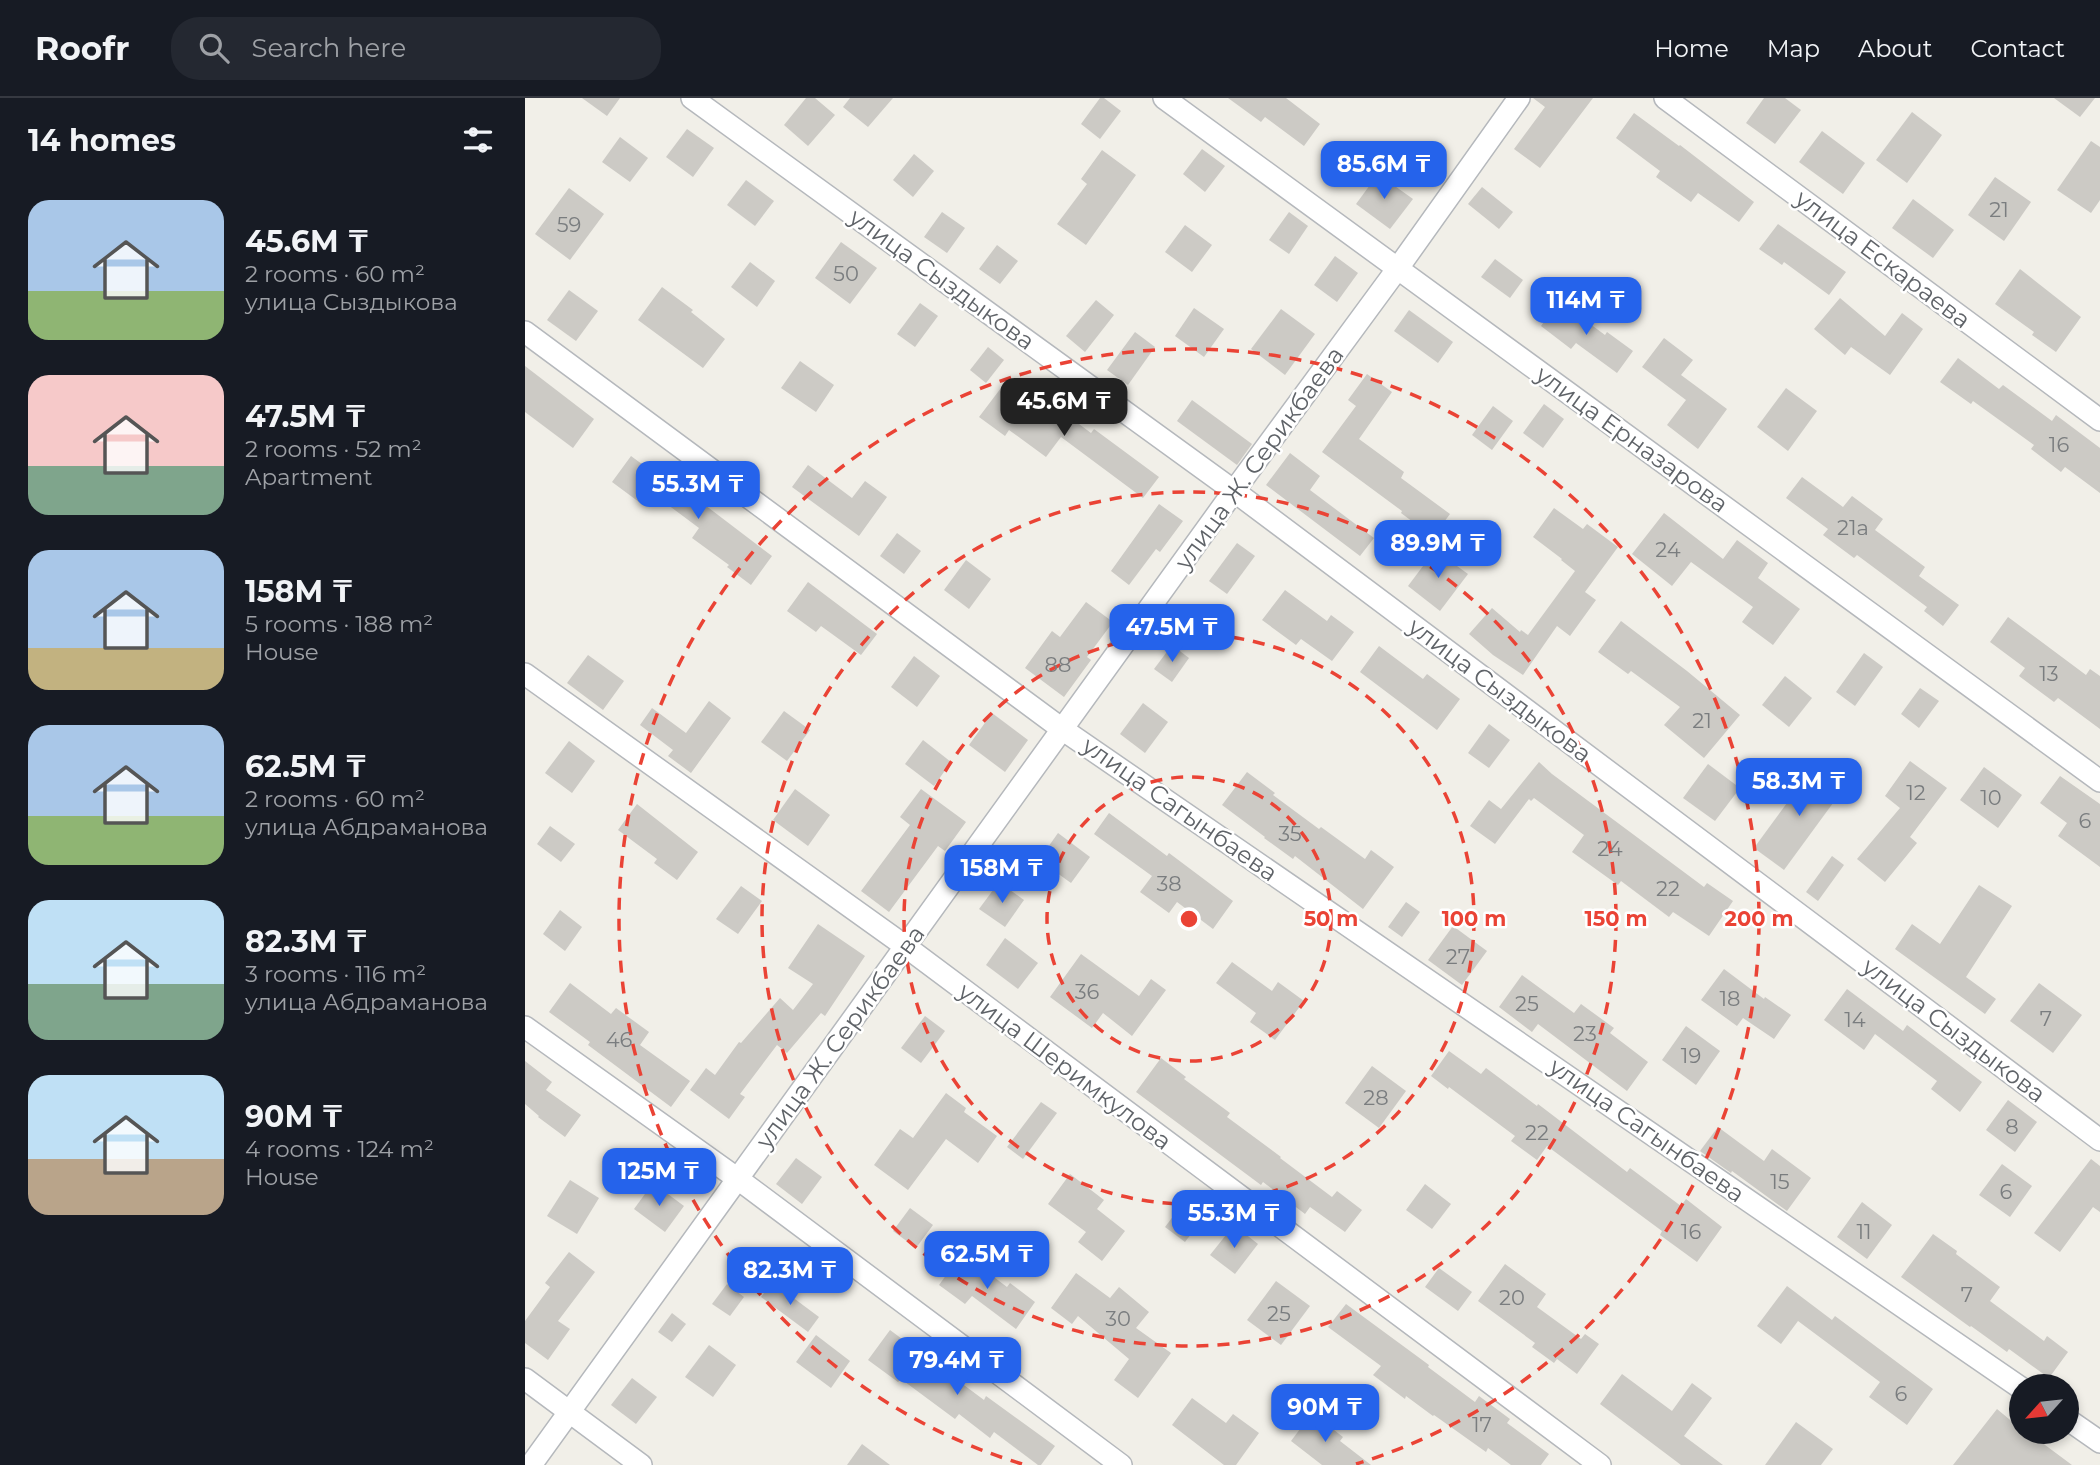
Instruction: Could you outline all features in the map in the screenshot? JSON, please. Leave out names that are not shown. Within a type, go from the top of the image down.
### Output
[{"type":"street","name":"улица Сыздыкова","points":[[692,98],[1234,491],[2100,1140]]},
{"type":"street","name":"улица Ерназарова","points":[[1164,98],[2100,781]]},
{"type":"street","name":"улица Ж. Серикбаева","points":[[531,1465],[1519,98]]},
{"type":"street","name":"улица Ескараева","points":[[1665,98],[2100,420]]},
{"type":"street","name":"улица Сагынбаева","points":[[525,331],[1062,729],[2009,1380]]},
{"type":"street","name":"улица Шеримкулова","points":[[525,674],[905,946],[1600,1465]]},
{"type":"street","points":[[525,1027],[737,1179],[1121,1465]]},
{"type":"street","points":[[525,1379],[641,1465]]},
{"type":"street","points":[[2079,1427],[2100,1442]]},
{"type":"building","points":[[582,98],[620,98],[607,116]]},
{"type":"building","points":[[806,98],[815,98],[835,115],[808,146],[784,125]]},
{"type":"building","points":[[850,98],[893,98],[868,127],[843,107]]},
{"type":"building","points":[[1100,98],[1104,98],[1121,111],[1100,139],[1081,124]]},
{"type":"building","points":[[1228,98],[1286,98],[1320,124],[1304,146],[1265,117],[1261,122]]},
{"type":"building","points":[[1533,98],[1593,98],[1540,168],[1514,149],[1545,107]]},
{"type":"building","points":[[1764,98],[1785,98],[1801,110],[1775,144],[1746,123]]},
{"type":"building","points":[[2054,98],[2095,98],[2080,117]]},
{"type":"building","points":[[1912,112],[1942,135],[1907,183],[1876,160]]},
{"type":"building","points":[[1634,113],[1754,202],[1739,222],[1698,193],[1691,202],[1656,177],[1660,171],[1616,138]]},
{"type":"building","points":[[687,129],[714,148],[693,177],[666,157]]},
{"type":"building","points":[[1822,131],[1865,163],[1843,194],[1799,162]]},
{"type":"building","points":[[620,137],[648,158],[630,182],[602,162]]},
{"type":"building","points":[[2091,141],[2100,147],[2100,200],[2091,213],[2057,190]]},
{"type":"building","points":[[1202,149],[1225,166],[1205,192],[1183,174]]},
{"type":"building","points":[[1102,150],[1136,175],[1086,245],[1057,224],[1087,184],[1081,179]]},
{"type":"building","points":[[914,154],[934,171],[913,197],[893,180]]},
{"type":"building","points":[[1378,174],[1413,199],[1390,229],[1356,204]]},
{"type":"building","points":[[1995,177],[2031,202],[2004,241],[1968,215]]},
{"type":"building","points":[[746,180],[774,201],[755,226],[727,205]]},
{"type":"building","points":[[1482,187],[1513,212],[1499,229],[1468,204]]},
{"type":"building","points":[[569,188],[604,214],[570,260],[535,234]]},
{"type":"building","points":[[1913,199],[1954,230],[1933,258],[1892,228]]},
{"type":"building","points":[[942,212],[965,228],[947,253],[924,237]]},
{"type":"building","points":[[1289,212],[1308,226],[1289,254],[1269,240]]},
{"type":"building","points":[[1778,224],[1846,272],[1829,295],[1784,262],[1782,265],[1759,249]]},
{"type":"building","points":[[1185,225],[1212,245],[1192,272],[1165,252]]},
{"type":"building","points":[[841,242],[877,268],[850,304],[815,278]]},
{"type":"building","points":[[997,245],[1018,261],[1000,284],[979,269]]},
{"type":"building","points":[[1335,256],[1358,273],[1337,302],[1314,285]]},
{"type":"building","points":[[1495,259],[1523,280],[1510,298],[1481,277]]},
{"type":"building","points":[[750,262],[775,281],[757,307],[731,287]]},
{"type":"building","points":[[2020,269],[2081,317],[2056,352],[2032,335],[2034,332],[1995,304]]},
{"type":"building","points":[[662,287],[725,339],[703,368],[638,320]]},
{"type":"building","points":[[569,290],[598,311],[576,341],[547,320]]},
{"type":"building","points":[[1840,298],[1885,336],[1902,313],[1923,329],[1890,375],[1851,347],[1845,355],[1814,329]]},
{"type":"building","points":[[1096,300],[1114,315],[1085,352],[1066,336]]},
{"type":"building","points":[[1559,301],[1605,335],[1607,332],[1633,351],[1617,373],[1576,343],[1571,349],[1541,326]]},
{"type":"building","points":[[920,303],[938,316],[915,347],[897,334]]},
{"type":"building","points":[[1194,308],[1224,329],[1204,357],[1175,336]]},
{"type":"building","points":[[1281,309],[1315,334],[1285,375],[1251,349]]},
{"type":"building","points":[[1409,310],[1453,342],[1438,363],[1394,331]]},
{"type":"building","points":[[1135,332],[1155,347],[1128,385],[1107,370]]},
{"type":"building","points":[[1664,338],[1693,360],[1681,375],[1727,409],[1698,449],[1667,425],[1686,400],[1642,367]]},
{"type":"building","points":[[988,347],[1004,360],[986,383],[970,370]]},
{"type":"building","points":[[1958,358],[1999,389],[2003,385],[2052,421],[2056,415],[2100,448],[2100,493],[2065,467],[2061,472],[2031,449],[2034,445],[1973,401],[1971,404],[1940,382]]},
{"type":"building","points":[[800,361],[834,385],[816,412],[781,388]]},
{"type":"building","points":[[525,366],[594,419],[573,448],[525,412]]},
{"type":"building","points":[[1367,374],[1392,392],[1359,439],[1404,472],[1401,478],[1450,514],[1433,537],[1322,452],[1356,406],[1348,400]]},
{"type":"building","points":[[1004,384],[1047,416],[1055,406],[1091,433],[1094,429],[1159,477],[1143,498],[1061,437],[1046,457],[1009,430],[1005,436],[979,417]]},
{"type":"building","points":[[1786,388],[1817,411],[1788,451],[1757,427]]},
{"type":"building","points":[[1192,400],[1252,444],[1237,465],[1177,421]]},
{"type":"building","points":[[1544,404],[1564,419],[1543,448],[1523,433]]},
{"type":"building","points":[[1493,406],[1513,421],[1492,450],[1472,435]]},
{"type":"building","points":[[1290,453],[1320,476],[1310,490],[1374,538],[1360,556],[1266,485]]},
{"type":"building","points":[[631,456],[673,487],[676,483],[772,556],[751,585],[692,538],[699,528],[648,490],[639,502],[612,482]]},
{"type":"building","points":[[808,465],[852,498],[865,481],[887,497],[859,536],[792,487]]},
{"type":"building","points":[[1802,477],[1843,507],[1852,496],[1883,519],[1875,530],[1925,567],[1919,576],[1959,605],[1943,626],[1924,611],[1927,607],[1857,555],[1854,558],[1823,535],[1828,529],[1786,498]]},
{"type":"building","points":[[1159,504],[1183,521],[1160,552],[1156,549],[1129,585],[1111,571]]},
{"type":"building","points":[[1554,508],[1583,529],[1587,524],[1618,547],[1585,592],[1596,600],[1570,636],[1557,626],[1523,675],[1493,655],[1469,634],[1492,608],[1520,632],[1521,630],[1528,635],[1575,571],[1533,537]]},
{"type":"building","points":[[1664,513],[1723,559],[1737,540],[1768,563],[1758,578],[1800,609],[1773,645],[1742,622],[1753,607],[1691,562],[1672,586],[1632,554]]},
{"type":"building","points":[[897,533],[921,551],[904,574],[880,556]]},
{"type":"building","points":[[1237,543],[1255,556],[1227,594],[1209,581]]},
{"type":"building","points":[[1435,550],[1468,574],[1440,611],[1408,586]]},
{"type":"building","points":[[966,560],[991,579],[969,609],[944,590]]},
{"type":"building","points":[[808,582],[877,634],[861,655],[821,626],[816,632],[787,611]]},
{"type":"building","points":[[1285,590],[1327,621],[1331,615],[1354,632],[1332,661],[1301,639],[1296,645],[1262,620]]},
{"type":"building","points":[[1086,602],[1113,622],[1087,657],[1091,660],[1064,697],[1025,668],[1052,631],[1060,637]]},
{"type":"building","points":[[2008,617],[2086,675],[2090,669],[2100,676],[2100,729],[2058,698],[2054,702],[2019,676],[2025,668],[1990,642]]},
{"type":"building","points":[[1621,621],[1740,715],[1704,758],[1664,725],[1680,707],[1631,671],[1628,674],[1598,652]]},
{"type":"building","points":[[1172,645],[1189,658],[1172,682],[1154,669]]},
{"type":"building","points":[[1379,646],[1423,679],[1427,674],[1460,699],[1437,730],[1360,672]]},
{"type":"building","points":[[1864,653],[1883,667],[1855,706],[1836,692]]},
{"type":"building","points":[[588,655],[624,681],[603,710],[567,683]]},
{"type":"building","points":[[914,656],[940,676],[917,707],[891,687]]},
{"type":"building","points":[[1785,676],[1812,698],[1789,727],[1762,705]]},
{"type":"building","points":[[1920,688],[1939,701],[1919,728],[1901,714]]},
{"type":"building","points":[[709,701],[731,718],[691,773],[668,756],[673,750],[640,725],[652,708],[686,733]]},
{"type":"building","points":[[1143,703],[1168,722],[1145,753],[1120,734]]},
{"type":"building","points":[[784,711],[810,730],[787,761],[761,742]]},
{"type":"building","points":[[992,713],[1028,740],[1005,772],[969,745]]},
{"type":"building","points":[[1489,724],[1510,740],[1489,768],[1468,753]]},
{"type":"building","points":[[923,740],[951,762],[934,786],[905,764]]},
{"type":"building","points":[[569,741],[595,761],[572,793],[545,773]]},
{"type":"building","points":[[1910,761],[1947,788],[1910,837],[1917,843],[1885,882],[1857,859],[1900,808],[1885,796]]},
{"type":"building","points":[[1539,762],[1704,887],[1707,883],[1733,901],[1709,936],[1673,912],[1669,917],[1621,881],[1618,885],[1572,852],[1584,835],[1534,798],[1531,801],[1529,799],[1495,844],[1470,826],[1489,800],[1501,809]]},
{"type":"building","points":[[1708,764],[1740,788],[1715,821],[1683,798]]},
{"type":"building","points":[[1814,766],[1844,788],[1784,870],[1754,848]]},
{"type":"building","points":[[1984,767],[2022,795],[1998,828],[1960,800]]},
{"type":"building","points":[[1247,772],[1319,829],[1321,827],[1365,859],[1371,850],[1394,867],[1363,909],[1295,856],[1293,859],[1222,805]]},
{"type":"building","points":[[2060,776],[2100,804],[2100,867],[2058,836],[2067,823],[2040,803]]},
{"type":"building","points":[[795,789],[830,815],[808,846],[773,820]]},
{"type":"building","points":[[921,789],[966,822],[945,851],[938,846],[889,912],[861,891],[910,825],[900,817]]},
{"type":"building","points":[[637,804],[698,852],[677,880],[654,863],[657,859],[618,830]]},
{"type":"building","points":[[1109,813],[1167,856],[1169,853],[1233,901],[1213,929],[1177,902],[1169,913],[1140,892],[1152,876],[1094,834]]},
{"type":"building","points":[[550,826],[575,844],[561,862],[537,844]]},
{"type":"building","points":[[1058,833],[1090,857],[1071,883],[1039,860]]},
{"type":"building","points":[[1832,856],[1844,865],[1818,901],[1806,892]]},
{"type":"building","points":[[999,882],[1024,900],[1005,927],[979,909]]},
{"type":"building","points":[[1979,885],[2012,906],[1966,977],[1996,999],[1985,1014],[1895,949],[1912,924],[1940,944]]},
{"type":"building","points":[[741,886],[762,901],[738,934],[716,919]]},
{"type":"building","points":[[1406,902],[1420,912],[1402,937],[1388,927]]},
{"type":"building","points":[[560,910],[582,927],[565,951],[543,934]]},
{"type":"building","points":[[818,924],[865,956],[825,1016],[821,1013],[787,1053],[777,1045],[740,1094],[745,1097],[729,1119],[690,1090],[706,1068],[715,1075],[739,1042],[741,1043],[780,998],[793,1010],[813,984],[788,968]]},
{"type":"building","points":[[1453,926],[1487,951],[1462,985],[1428,960]]},
{"type":"building","points":[[1005,938],[1038,963],[1018,989],[986,965]]},
{"type":"building","points":[[1081,954],[1139,996],[1151,979],[1166,990],[1132,1036],[1103,1013],[1092,1028],[1050,997]]},
{"type":"building","points":[[1232,962],[1272,991],[1278,982],[1304,1001],[1275,1040],[1250,1022],[1256,1013],[1216,983]]},
{"type":"building","points":[[1724,969],[1791,1015],[1774,1039],[1743,1018],[1737,1026],[1701,1000]]},
{"type":"building","points":[[1522,975],[1574,1013],[1581,1004],[1614,1028],[1610,1033],[1648,1062],[1627,1091],[1538,1024],[1532,1032],[1499,1007]]},
{"type":"building","points":[[570,983],[611,1014],[616,1008],[649,1032],[640,1045],[690,1081],[671,1107],[549,1012]]},
{"type":"building","points":[[2039,983],[2082,1015],[2053,1053],[2010,1021]]},
{"type":"building","points":[[1847,989],[1903,1031],[1907,1025],[1982,1082],[1960,1112],[1931,1089],[1937,1081],[1875,1034],[1864,1050],[1824,1020]]},
{"type":"building","points":[[925,1016],[945,1031],[921,1063],[901,1048]]},
{"type":"building","points":[[1686,1026],[1720,1051],[1696,1085],[1662,1060]]},
{"type":"building","points":[[1449,1051],[1481,1074],[1486,1068],[1627,1172],[1630,1168],[1681,1206],[1686,1199],[1722,1227],[1697,1262],[1660,1235],[1662,1231],[1547,1146],[1537,1160],[1511,1141],[1515,1136],[1431,1076]]},
{"type":"building","points":[[1161,1058],[1230,1113],[1227,1117],[1280,1158],[1332,1197],[1337,1191],[1362,1210],[1345,1232],[1310,1207],[1305,1214],[1263,1182],[1261,1185],[1136,1092]]},
{"type":"building","points":[[525,1061],[552,1082],[546,1090],[581,1115],[565,1137],[525,1104]]},
{"type":"building","points":[[1372,1066],[1406,1091],[1379,1128],[1345,1103]]},
{"type":"building","points":[[946,1093],[966,1108],[964,1112],[997,1136],[978,1163],[946,1139],[908,1190],[874,1165],[900,1129],[913,1138]]},
{"type":"building","points":[[2008,1100],[2037,1122],[2015,1152],[1986,1130]]},
{"type":"building","points":[[1041,1102],[1057,1113],[1023,1159],[1007,1147]]},
{"type":"building","points":[[1718,1127],[1764,1161],[1772,1149],[1811,1178],[1787,1211],[1700,1151]]},
{"type":"building","points":[[796,1158],[822,1177],[802,1204],[776,1184]]},
{"type":"building","points":[[2091,1159],[2100,1166],[2100,1212],[2093,1207],[2060,1252],[2034,1233]]},
{"type":"building","points":[[2002,1164],[2032,1186],[2010,1217],[1979,1195]]},
{"type":"building","points":[[1070,1174],[1104,1200],[1097,1209],[1125,1231],[1102,1261],[1078,1242],[1086,1232],[1048,1204]]},
{"type":"building","points":[[570,1180],[599,1198],[577,1234],[547,1216]]},
{"type":"building","points":[[653,1183],[684,1206],[665,1232],[634,1209]]},
{"type":"building","points":[[1425,1184],[1451,1204],[1432,1229],[1406,1210]]},
{"type":"building","points":[[1184,1202],[1204,1217],[1185,1242],[1165,1227]]},
{"type":"building","points":[[1862,1202],[1892,1225],[1867,1259],[1837,1237]]},
{"type":"building","points":[[910,1208],[933,1225],[916,1248],[893,1231]]},
{"type":"building","points":[[1234,1225],[1258,1244],[1235,1274],[1210,1255]]},
{"type":"building","points":[[1933,1234],[2000,1287],[1990,1301],[2044,1341],[2047,1336],[2068,1352],[2052,1374],[2043,1374],[2009,1349],[2007,1352],[1970,1327],[1901,1277]]},
{"type":"building","points":[[569,1252],[595,1272],[558,1321],[570,1329],[548,1360],[525,1343],[525,1321],[550,1287],[545,1283]]},
{"type":"building","points":[[962,1253],[1007,1287],[1010,1283],[1035,1302],[1016,1329],[972,1296],[965,1304],[939,1285]]},
{"type":"building","points":[[1505,1264],[1546,1294],[1537,1307],[1581,1339],[1585,1334],[1599,1344],[1577,1374],[1557,1359],[1554,1363],[1532,1347],[1535,1343],[1478,1301]]},
{"type":"building","points":[[1439,1268],[1472,1292],[1458,1311],[1425,1287]]},
{"type":"building","points":[[1076,1273],[1110,1298],[1119,1287],[1149,1312],[1136,1328],[1171,1353],[1138,1398],[1114,1380],[1129,1359],[1078,1316],[1072,1324],[1051,1308]]},
{"type":"building","points":[[1276,1281],[1310,1306],[1281,1345],[1247,1320]]},
{"type":"building","points":[[772,1282],[819,1317],[808,1332],[761,1297]]},
{"type":"building","points":[[727,1284],[744,1297],[730,1316],[712,1304]]},
{"type":"building","points":[[1787,1286],[1832,1320],[1835,1316],[1933,1389],[1907,1425],[1869,1397],[1880,1382],[1798,1321],[1781,1344],[1757,1326]]},
{"type":"building","points":[[1346,1304],[1475,1402],[1479,1396],[1510,1419],[1507,1423],[1549,1454],[1541,1465],[1511,1465],[1488,1448],[1486,1452],[1373,1375],[1381,1366],[1328,1327]]},
{"type":"building","points":[[672,1313],[686,1324],[672,1342],[658,1332]]},
{"type":"building","points":[[890,1330],[984,1400],[986,1396],[1055,1446],[1041,1465],[994,1432],[990,1438],[959,1414],[955,1419],[901,1379],[898,1382],[868,1360]]},
{"type":"building","points":[[816,1335],[850,1361],[831,1388],[796,1362]]},
{"type":"building","points":[[709,1345],[736,1365],[713,1397],[685,1377]]},
{"type":"building","points":[[1622,1374],[1672,1411],[1692,1383],[1712,1398],[1684,1436],[1723,1465],[1681,1465],[1600,1404]]},
{"type":"building","points":[[632,1378],[657,1397],[636,1424],[611,1405]]},
{"type":"building","points":[[1192,1398],[1226,1423],[1233,1414],[1259,1433],[1236,1465],[1224,1465],[1172,1425]]},
{"type":"building","points":[[1997,1409],[2009,1419],[2009,1444],[2044,1444],[2072,1465],[1953,1465]]},
{"type":"building","points":[[1312,1413],[1343,1437],[1340,1441],[1371,1465],[1322,1465],[1291,1441]]},
{"type":"building","points":[[1796,1422],[1833,1449],[1821,1465],[1765,1465]]},
{"type":"building","points":[[862,1444],[890,1465],[847,1465]]}]
